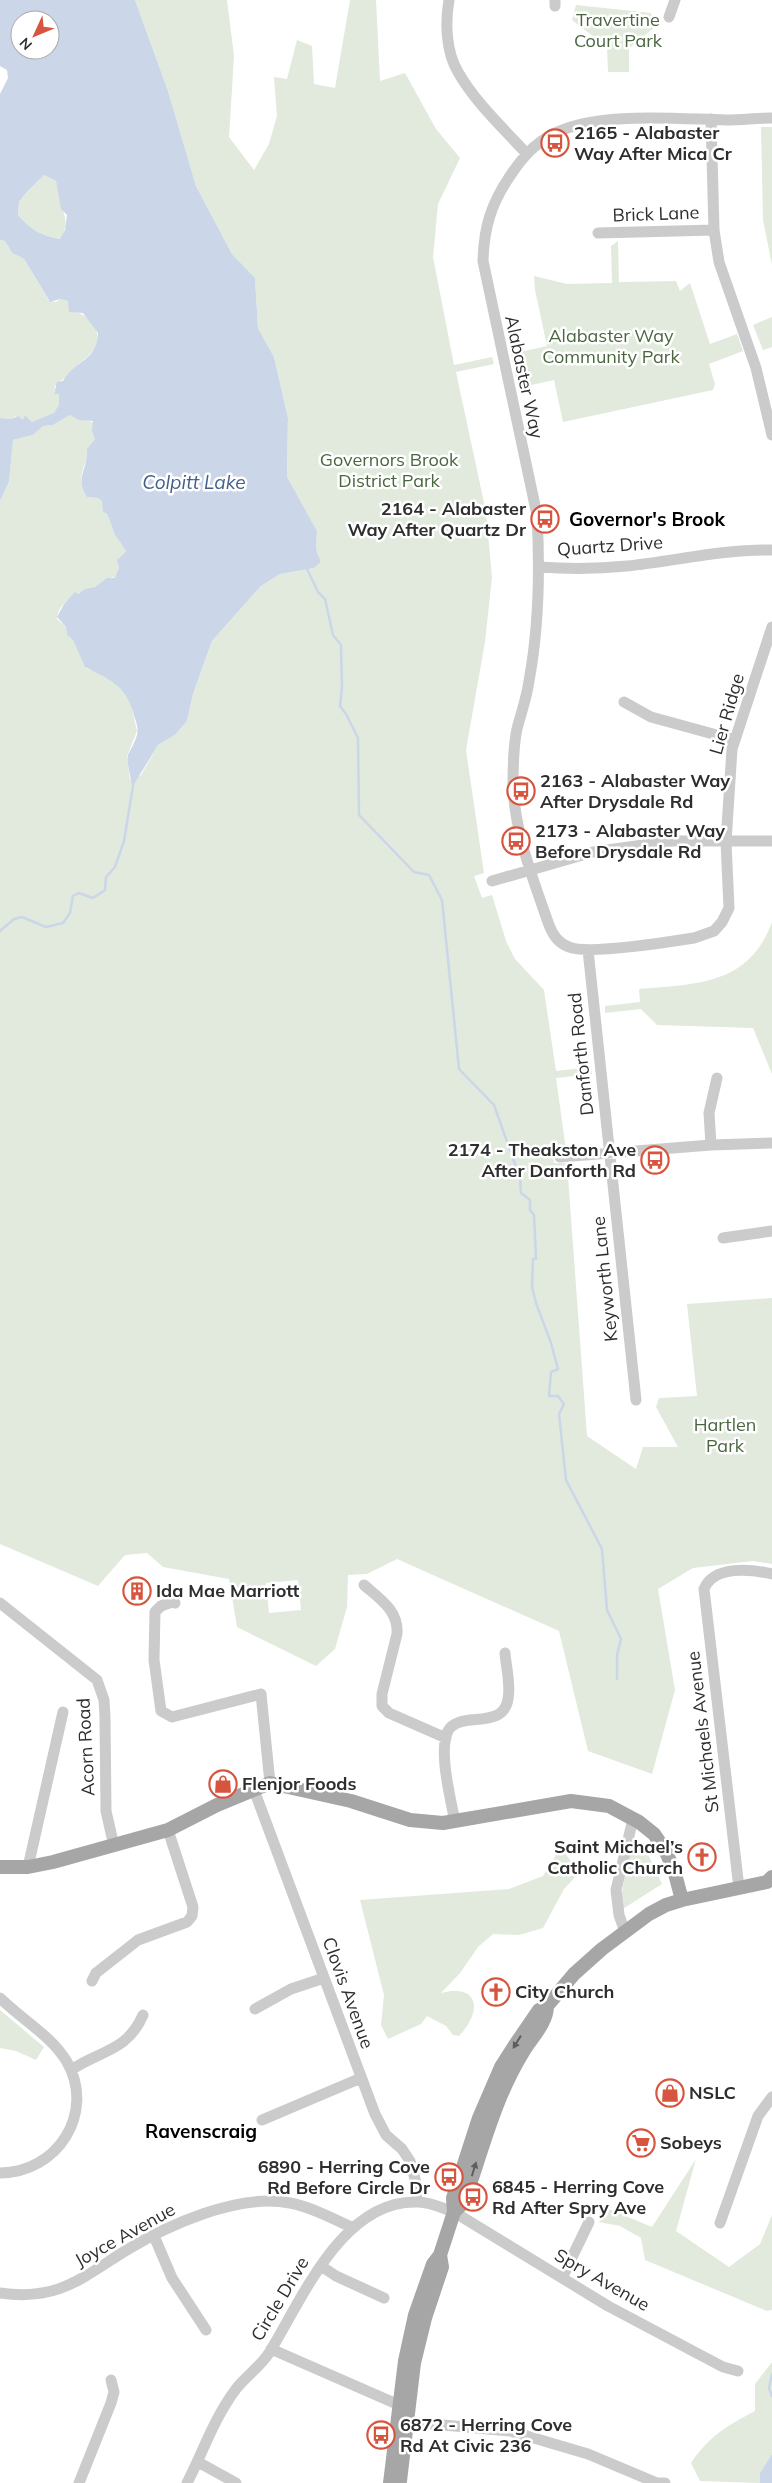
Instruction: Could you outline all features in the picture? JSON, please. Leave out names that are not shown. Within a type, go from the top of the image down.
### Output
[{"type":"main road","points":[[0,1867],[28,1867],[114,1846],[168,1830],[217,1805],[270,1783],[351,1800],[410,1820],[455,1822],[577,1800],[609,1806],[633,1819],[654,1834],[665,1850],[674,1870],[682,1900]]},
{"type":"main road","points":[[400,2483],[402,2421],[399,2405],[410,2336],[433,2264],[440,2255],[454,2212],[464,2202],[497,2102],[523,2052],[547,2016],[547,2006],[574,1974],[649,1914],[666,1905],[682,1900],[770,1881]]},
{"type":"main road","points":[[390,2483],[414,2363],[425,2318],[442,2267],[440,2255]]},
{"type":"street","points":[[449,0],[447,20],[450,50],[457,72],[526,153]]},
{"type":"street","points":[[669,17],[675,0]]},
{"type":"street","name":"Alabaster Way","points":[[588,950],[567,947],[554,936],[524,851],[516,813],[514,756],[516,731],[529,684],[534,652],[538,567],[537,515],[483,261],[486,226],[493,205],[526,153],[553,134],[578,124],[647,118],[772,118]]},
{"type":"street","points":[[711,119],[714,230],[719,262],[756,368],[772,435]]},
{"type":"street","name":"Brick Lane","points":[[598,233],[714,230]]},
{"type":"street","name":"Quartz Drive","points":[[538,567],[572,569],[626,566],[728,551],[772,550]]},
{"type":"street","name":"Lier Ridge","points":[[588,950],[694,938],[714,931],[722,922],[729,908],[726,842],[729,784],[735,740],[772,627]]},
{"type":"street","points":[[624,702],[651,717],[735,740]]},
{"type":"street","points":[[492,881],[531,868],[593,852],[672,841],[772,841]]},
{"type":"street","name":"Danforth Road","points":[[588,950],[604,1087],[609,1154]]},
{"type":"street","points":[[711,1145],[709,1113],[717,1078]]},
{"type":"street","points":[[560,1157],[711,1145],[772,1143]]},
{"type":"street","name":"Keyworth Lane","points":[[609,1154],[636,1400]]},
{"type":"street","points":[[723,1238],[772,1231]]},
{"type":"street","name":"St Michaels Avenue","points":[[739,1888],[704,1589],[714,1577],[740,1570],[755,1570],[772,1574]]},
{"type":"street","points":[[364,1584],[391,1610],[396,1624],[396,1634],[382,1694],[382,1706],[389,1713],[446,1738]]},
{"type":"street","points":[[175,1603],[172,1602],[161,1606],[155,1612],[154,1660],[160,1708],[169,1717],[261,1694],[270,1783]]},
{"type":"street","name":"Acorn Road","points":[[0,1604],[62,1650],[97,1680],[104,1700],[106,1717],[106,1811],[114,1846]]},
{"type":"street","points":[[455,1822],[445,1772],[448,1730],[454,1725],[492,1717],[504,1709],[509,1696],[505,1652]]},
{"type":"street","points":[[28,1867],[62,1712]]},
{"type":"street","name":"Clovis Avenue","points":[[254,1790],[380,2126],[410,2161],[415,2179],[417,2202]]},
{"type":"street","points":[[625,1932],[619,1915],[616,1890],[633,1819]]},
{"type":"street","points":[[92,1981],[96,1973],[138,1940],[186,1922],[192,1916],[193,1907],[168,1830]]},
{"type":"street","points":[[255,2009],[291,1989],[324,1978]]},
{"type":"street","points":[[0,1998],[54,2046],[71,2070],[76,2088],[77,2107],[72,2126],[64,2142],[52,2154],[38,2163],[16,2172],[0,2173]]},
{"type":"street","points":[[71,2070],[82,2062],[119,2046],[131,2035],[143,2015]]},
{"type":"street","points":[[262,2120],[361,2078]]},
{"type":"street","points":[[720,2223],[758,2116],[772,2097]]},
{"type":"street","name":"Joyce Avenue","points":[[0,2294],[22,2296],[58,2291],[154,2236],[204,2214],[229,2206],[262,2202],[283,2202],[304,2207],[353,2228]]},
{"type":"street","name":"Circle Drive","points":[[187,2483],[198,2462],[211,2429],[236,2389],[262,2363],[324,2259],[353,2228],[380,2209],[400,2203],[417,2202],[454,2212]]},
{"type":"street","name":"Spry Avenue","points":[[454,2212],[608,2306],[723,2367],[738,2370]]},
{"type":"street","points":[[562,2278],[589,2222]]},
{"type":"street","points":[[154,2236],[172,2278],[206,2330]]},
{"type":"street","points":[[321,2266],[336,2276],[384,2298]]},
{"type":"street","points":[[271,2350],[399,2405]]},
{"type":"street","points":[[79,2483],[111,2402],[114,2392],[111,2380]]},
{"type":"street","points":[[402,2421],[510,2431],[588,2454],[657,2483],[664,2483]]},
{"type":"street","points":[[198,2462],[236,2483]]},
{"type":"green space","points":[[135,0],[227,0],[234,56],[229,137],[254,170],[269,144],[277,116],[274,77],[287,79],[297,40],[312,46],[314,84],[335,88],[350,0],[376,0],[380,81],[405,73],[436,129],[460,158],[438,204],[433,257],[454,365],[492,357],[494,364],[456,372],[486,512],[492,577],[485,642],[466,750],[484,873],[474,876],[482,898],[492,895],[506,941],[515,959],[544,990],[556,1071],[591,1067],[592,1074],[556,1078],[566,1150],[552,1151],[554,1163],[567,1163],[587,1436],[636,1469],[643,1447],[678,1447],[656,1407],[659,1398],[697,1396],[687,1304],[772,1298],[772,1564],[753,1561],[693,1568],[658,1589],[675,1690],[652,1774],[588,1751],[559,1631],[397,1559],[367,1574],[348,1575],[347,1607],[335,1649],[316,1666],[237,1627],[229,1579],[163,1567],[147,1553],[125,1555],[98,1586],[0,1544],[0,501],[9,482],[13,440],[33,435],[43,426],[53,425],[70,415],[95,423],[95,439],[90,447],[89,456],[82,471],[82,487],[87,497],[98,498],[103,501],[103,512],[107,514],[115,535],[126,551],[118,559],[119,566],[115,579],[113,577],[110,578],[71,597],[62,606],[57,619],[66,627],[67,635],[73,640],[87,669],[99,672],[117,684],[130,700],[137,731],[127,756],[130,781],[141,775],[158,745],[175,735],[187,721],[193,694],[212,641],[261,586],[280,574],[314,568],[321,562],[316,549],[317,531],[287,478],[288,418],[274,357],[258,328],[255,278],[232,254],[196,186],[168,91]],"holes":[[[298,1580],[301,1610],[269,1613],[266,1583]]]},
{"type":"green space","name":"Travertine Court Park","points":[[576,5],[651,13],[655,27],[629,48],[629,72],[608,72],[607,47],[572,20]]},
{"type":"green space","points":[[761,127],[772,127],[772,265],[763,220]]},
{"type":"green space","points":[[44,175],[57,183],[65,220],[65,228],[61,239],[37,231],[27,225],[18,215],[19,202]]},
{"type":"green space","points":[[0,240],[5,241],[12,253],[24,259],[49,301],[56,302],[60,299],[68,301],[73,312],[88,318],[98,338],[89,355],[55,386],[54,394],[59,394],[57,409],[48,417],[32,422],[27,418],[23,421],[16,416],[11,419],[0,418]]},
{"type":"green space","name":"Alabaster Way Community Park","points":[[618,241],[619,282],[676,281],[680,291],[690,283],[710,344],[737,334],[743,351],[709,364],[715,384],[713,390],[563,422],[554,380],[518,388],[511,354],[547,346],[535,290],[534,276],[567,284],[612,283],[611,246]]},
{"type":"green space","points":[[772,317],[772,347],[763,350],[753,325]]},
{"type":"green space","points":[[772,922],[772,1074],[753,1028],[657,1025],[641,1009],[605,1013],[605,1006],[640,1002],[639,989],[701,982],[735,970],[750,958],[762,943]]},
{"type":"green space","points":[[633,1835],[645,1848],[662,1884],[618,1912]]},
{"type":"green space","points":[[561,1847],[579,1873],[564,1889],[543,1928],[519,1935],[493,1934],[478,1947],[460,1973],[441,1993],[463,1992],[470,1996],[473,2001],[472,2017],[467,2027],[459,2036],[453,2035],[446,2026],[427,2016],[421,2024],[388,2039],[381,2025],[384,1995],[360,1900],[509,1889],[543,1876]]},
{"type":"green space","points":[[0,2010],[44,2047],[36,2060],[16,2051],[0,2048]]},
{"type":"green space","points":[[696,2159],[676,2231],[729,2267],[760,2244],[772,2215],[772,2310],[767,2311],[645,2260],[641,2238],[620,2226],[599,2222],[609,2209],[652,2227]]},
{"type":"green space","points":[[772,2362],[772,2454],[760,2473],[760,2483],[700,2481],[691,2463],[704,2446],[719,2432],[755,2411],[755,2384]]},
{"type":"water","name":"Colpitt Lake","points":[[0,0],[135,0],[168,91],[196,186],[232,254],[255,278],[258,328],[274,357],[288,418],[287,477],[317,531],[316,549],[321,562],[314,568],[280,574],[261,586],[212,641],[193,694],[187,721],[175,735],[158,745],[133,786],[128,767],[128,757],[138,729],[130,703],[126,695],[115,684],[85,667],[73,640],[67,635],[66,627],[57,617],[64,604],[75,592],[78,594],[85,589],[95,587],[107,578],[115,578],[119,567],[117,560],[126,551],[115,535],[107,514],[103,512],[102,501],[98,498],[87,497],[83,490],[82,478],[87,449],[95,439],[92,431],[93,421],[79,420],[70,415],[53,425],[43,426],[33,435],[13,440],[9,482],[0,501],[0,418],[11,419],[18,416],[23,420],[25,415],[32,422],[54,413],[59,405],[59,394],[54,394],[57,382],[63,381],[67,374],[89,356],[97,343],[98,333],[83,313],[69,312],[68,301],[60,299],[50,302],[24,259],[12,253],[5,241],[0,240],[0,94],[8,78],[7,70],[0,66]],"holes":[[[44,175],[56,181],[61,209],[67,215],[65,230],[60,239],[37,231],[27,225],[18,215],[19,202]]]},
{"type":"water","points":[[772,2454],[772,2483],[760,2483],[760,2473]]},
{"type":"waterway","points":[[307,569],[318,592],[325,599],[333,635],[341,645],[342,687],[340,706],[358,738],[359,815],[414,872],[429,875],[442,900],[459,1069],[494,1105],[520,1178],[521,1193],[530,1200],[530,1210],[534,1215],[536,1259],[533,1259],[532,1287],[558,1369],[551,1372],[549,1396],[558,1396],[564,1404],[559,1414],[566,1480],[602,1549],[607,1610],[621,1639],[617,1655],[617,1679]]},
{"type":"waterway","points":[[0,931],[14,919],[22,917],[46,927],[63,923],[70,913],[73,896],[79,893],[93,898],[105,890],[106,877],[115,867],[124,841],[133,786]]},
{"type":"waterway","points":[[772,2374],[769,2388],[772,2396]]},
{"type":"place","name":"2165 - Alabaster Way After Mica Cr","points":[[555,143]]},
{"type":"place","name":"2164 - Alabaster Way After Quartz Dr","points":[[545,519]]},
{"type":"place","name":"2163 - Alabaster Way After Drysdale Rd","points":[[521,791]]},
{"type":"place","name":"2173 - Alabaster Way Before Drysdale Rd","points":[[516,841]]},
{"type":"place","name":"2174 - Theakston Ave After Danforth Rd","points":[[655,1160]]},
{"type":"place","name":"Ida Mae Marriott","points":[[137,1591]]},
{"type":"place","name":"Flenjor Foods","points":[[223,1784]]},
{"type":"place","name":"Saint Michael’s Catholic Church","points":[[702,1857]]},
{"type":"place","name":"City Church","points":[[496,1992]]},
{"type":"place","name":"NSLC","points":[[670,2093]]},
{"type":"place","name":"Sobeys","points":[[641,2143]]},
{"type":"place","name":"6890 - Herring Cove Rd Before Circle Dr","points":[[449,2177]]},
{"type":"place","name":"6845 - Herring Cove Rd After Spry Ave","points":[[473,2197]]},
{"type":"place","name":"6872 - Herring Cove Rd At Civic 236","points":[[381,2435]]},
{"type":"district","name":"Governor's Brook","points":[[647,519]]},
{"type":"district","name":"Ravenscraig","points":[[201,2131]]},
{"type":"park label","name":"Governors Brook District Park","points":[[389,470]]},
{"type":"park label","name":"Hartlen Park","points":[[725,1435]]}]
